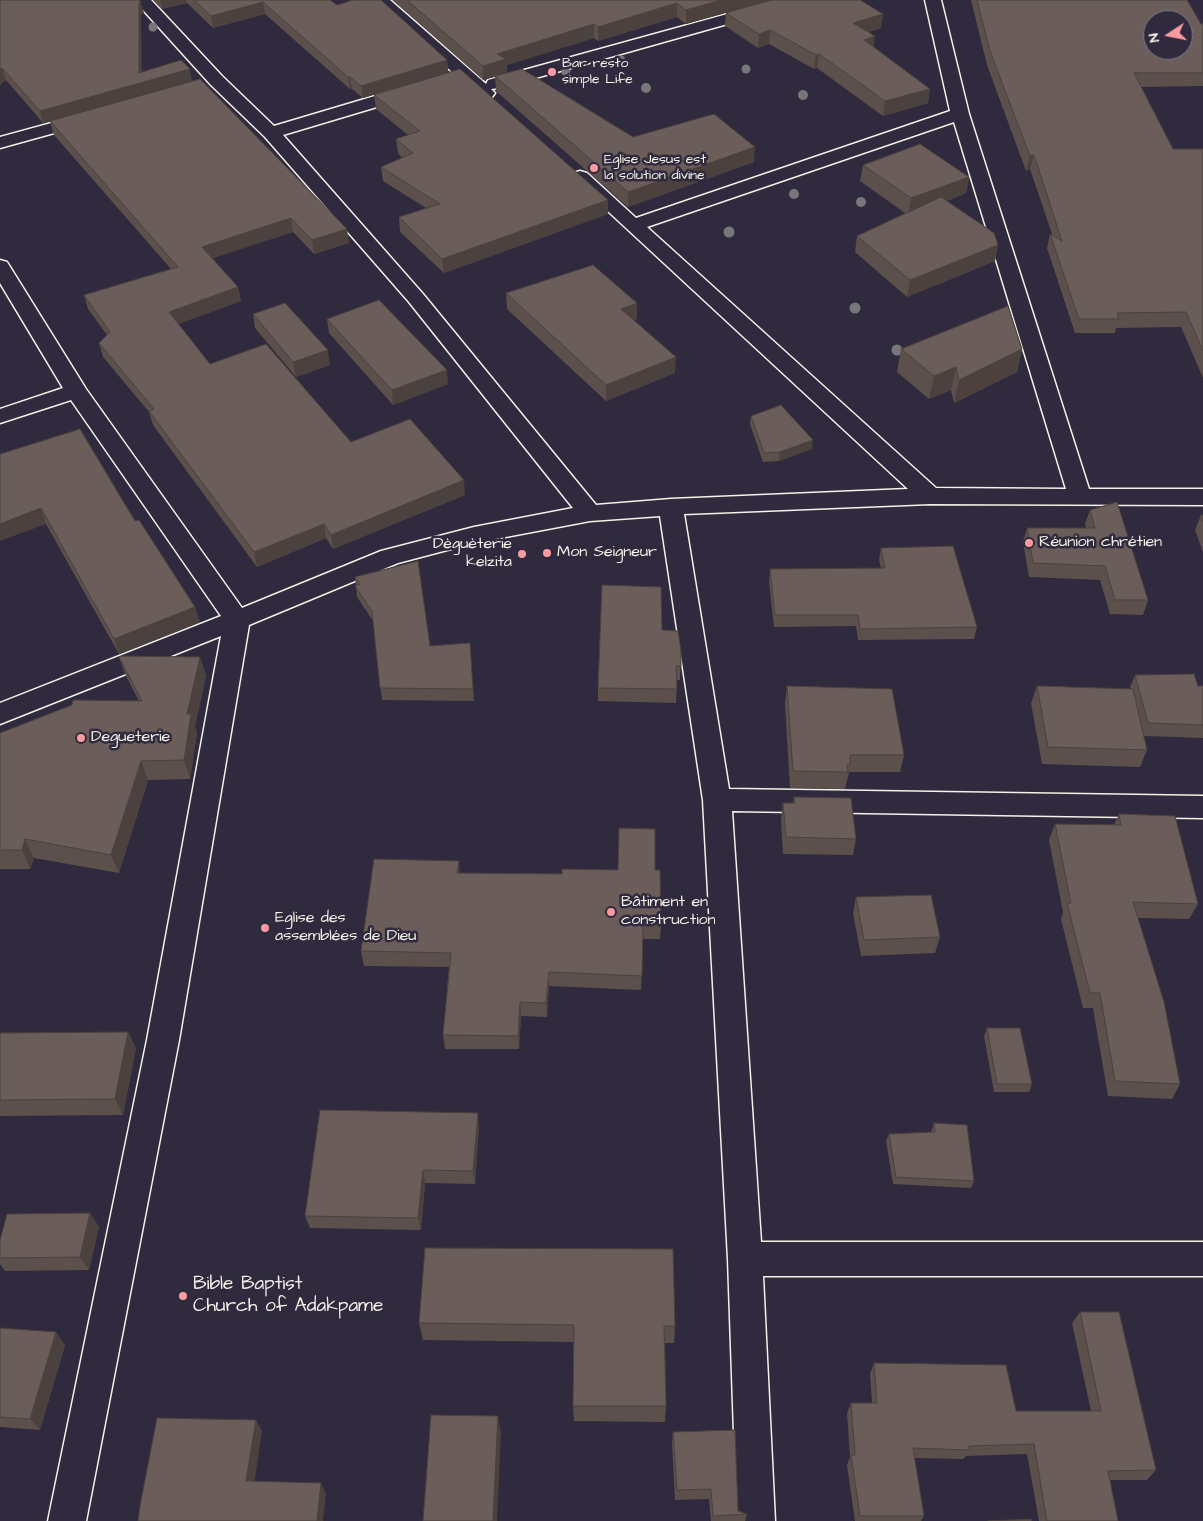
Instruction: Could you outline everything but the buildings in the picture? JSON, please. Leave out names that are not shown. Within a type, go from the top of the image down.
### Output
[{"type":"street","points":[[142,0],[208,84],[270,134],[416,298],[590,513]]},
{"type":"street","points":[[380,0],[502,108]]},
{"type":"street","points":[[481,88],[796,0]]},
{"type":"street","points":[[933,0],[960,114],[1080,497]]},
{"type":"street","points":[[446,80],[465,74]]},
{"type":"street","points":[[270,134],[427,86]]},
{"type":"street","points":[[0,143],[104,114]]},
{"type":"street","points":[[634,225],[960,114]]},
{"type":"street","points":[[568,166],[930,496]]},
{"type":"street","points":[[0,266],[76,391],[237,620],[163,1040],[67,1521]]},
{"type":"street","points":[[0,416],[76,391]]},
{"type":"street","points":[[0,714],[390,557],[474,535],[590,513],[672,507],[930,496],[1203,497]]},
{"type":"street","points":[[672,507],[717,800],[745,1260],[756,1521]]},
{"type":"street","points":[[717,800],[1203,807]]},
{"type":"street","points":[[745,1260],[1203,1259]]},
{"type":"place","name":"Bar resto simple Life","points":[[552,72]]},
{"type":"place","name":"Eglise Jesus est la solution divine","points":[[594,168]]},
{"type":"place","name":"Réunion chrétien","points":[[1029,543]]},
{"type":"place","name":"Mon Seigneur","points":[[547,553]]},
{"type":"place","name":"Dèguèterie kelzita","points":[[522,554]]},
{"type":"place","name":"Degueterie","points":[[81,738]]},
{"type":"place","name":"Bâtiment en construction","points":[[611,912]]},
{"type":"place","name":"Eglise des assemblées de Dieu","points":[[265,928]]},
{"type":"place","name":"Bible Baptist Church of Adakpame","points":[[183,1296]]}]
